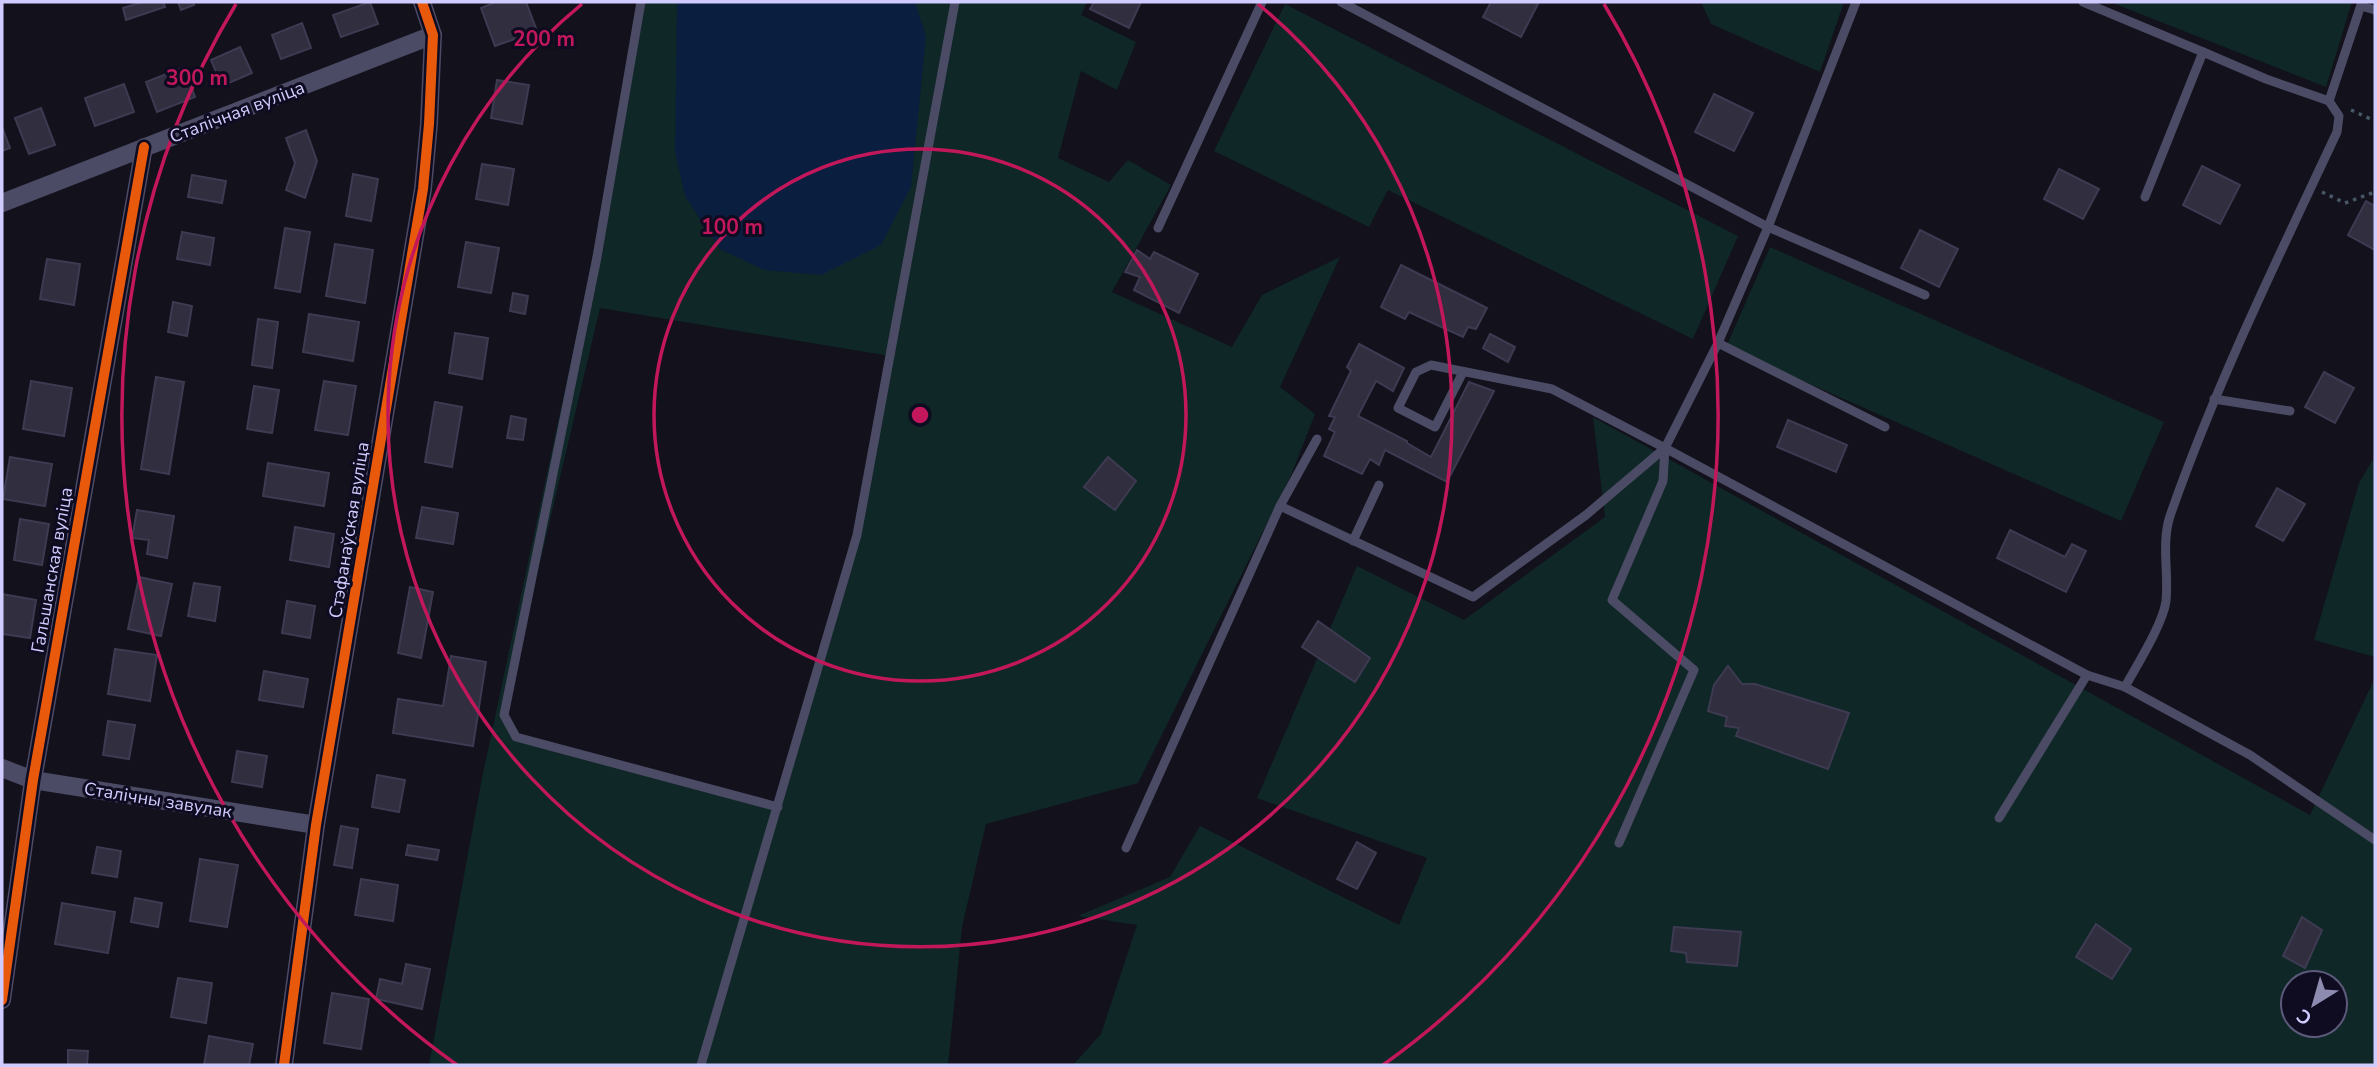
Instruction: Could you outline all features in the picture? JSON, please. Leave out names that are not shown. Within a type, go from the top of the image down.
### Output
[{"type":"street","name":"Стэфанаўская вуліца","points":[[284,1065],[316,825],[424,189],[433,36],[422,2]]},
{"type":"street","name":"Сталічная вуліца","points":[[2,203],[433,36]]},
{"type":"street","name":"Гальшанская вуліца","points":[[2,1000],[33,780],[145,148]]},
{"type":"street","name":"Сталічны завулак","points":[[2,768],[33,780],[316,825]]},
{"type":"lane","points":[[641,2],[597,257],[504,715],[516,737],[778,807]]},
{"type":"lane","points":[[701,1065],[857,534],[955,2]]},
{"type":"lane","points":[[1158,228],[1262,2]]},
{"type":"lane","points":[[1280,506],[1473,597],[1586,515],[1665,447],[1718,343],[1768,227],[1856,2]]},
{"type":"lane","points":[[2083,2],[2266,79],[2329,101],[2339,116],[2337,132],[2214,399],[2169,520],[2165,548],[2168,578],[2165,604],[2125,687]]},
{"type":"lane","points":[[1347,3],[1768,227],[1925,295]]},
{"type":"lane","points":[[2329,101],[2362,4],[2375,10]]},
{"type":"lane","points":[[2145,197],[2203,52]]},
{"type":"lane","points":[[1718,343],[1885,427]]},
{"type":"lane","points":[[1464,372],[1434,427],[1398,408],[1416,372],[1431,365],[1552,389],[1665,447],[2087,675],[2125,687],[2250,755],[2375,840]]},
{"type":"lane","points":[[2214,399],[2290,411]]},
{"type":"lane","points":[[1126,848],[1280,506],[1317,439]]},
{"type":"lane","points":[[1619,843],[1694,670],[1612,600],[1663,481],[1665,447]]},
{"type":"lane","points":[[1353,541],[1379,485]]},
{"type":"lane","points":[[1999,818],[2087,675]]},
{"type":"path","points":[[2311,187],[2345,203],[2375,192]]},
{"type":"green space","points":[[637,2],[1087,2],[1081,15],[1136,42],[1117,90],[1081,71],[1058,158],[1109,182],[1128,160],[1171,185],[1112,292],[1232,347],[1262,295],[1340,257],[1280,387],[1315,414],[1292,473],[1138,783],[986,824],[962,927],[948,1065],[429,1065],[482,778],[589,277]],"holes":[[[600,308],[890,356],[857,535],[778,807],[517,737],[504,715]]]},
{"type":"green space","points":[[1701,2],[1844,2],[1820,72],[1711,24]]},
{"type":"green space","points":[[2110,2],[2352,2],[2326,87]]},
{"type":"green space","points":[[1285,4],[1738,236],[1693,339],[1388,190],[1369,227],[1214,151]]},
{"type":"green space","points":[[1770,247],[2164,422],[2121,521],[1726,347]]},
{"type":"green space","points":[[1593,417],[2310,815],[2375,678],[2375,1065],[1073,1065],[1101,1034],[1137,925],[1078,916],[1170,877],[1200,826],[1399,925],[1427,858],[1257,798],[1357,566],[1464,620],[1605,517]]},
{"type":"green space","points":[[2375,456],[2375,657],[2314,640],[2359,483]]},
{"type":"water","points":[[677,2],[915,2],[926,36],[911,187],[881,245],[821,275],[764,270],[720,249],[685,196],[675,152]]},
{"type":"building","points":[[143,2],[163,2],[165,7],[126,20],[123,8]]},
{"type":"building","points":[[178,2],[193,2],[194,5],[181,10]]},
{"type":"building","points":[[370,2],[378,24],[341,37],[333,15]]},
{"type":"building","points":[[496,2],[526,2],[537,31],[495,46],[481,8]]},
{"type":"building","points":[[1094,2],[1141,2],[1129,28],[1090,9]]},
{"type":"building","points":[[1491,2],[1539,2],[1521,37],[1483,17]]},
{"type":"building","points":[[302,23],[311,48],[281,59],[272,35]]},
{"type":"building","points":[[240,47],[252,73],[222,86],[211,60]]},
{"type":"building","points":[[184,67],[195,97],[157,112],[146,82]]},
{"type":"building","points":[[497,80],[529,85],[522,124],[491,118]]},
{"type":"building","points":[[124,84],[134,112],[95,126],[85,98]]},
{"type":"building","points":[[1714,94],[1753,113],[1734,151],[1695,132]]},
{"type":"building","points":[[41,108],[55,145],[29,154],[15,118]]},
{"type":"building","points":[[2,127],[10,148],[2,151]]},
{"type":"building","points":[[306,130],[317,161],[305,198],[286,190],[295,163],[286,138]]},
{"type":"building","points":[[482,164],[514,169],[508,205],[476,199]]},
{"type":"building","points":[[2202,166],[2240,185],[2220,224],[2183,205]]},
{"type":"building","points":[[2059,169],[2099,189],[2083,219],[2044,199]]},
{"type":"building","points":[[353,174],[378,179],[371,221],[346,216]]},
{"type":"building","points":[[192,175],[226,181],[222,203],[188,197]]},
{"type":"building","points":[[2366,201],[2375,206],[2375,250],[2348,235]]},
{"type":"building","points":[[285,228],[310,232],[300,292],[275,288]]},
{"type":"building","points":[[1920,230],[1958,249],[1939,287],[1901,268]]},
{"type":"building","points":[[182,232],[214,238],[210,265],[177,259]]},
{"type":"building","points":[[466,242],[499,248],[491,293],[458,287]]},
{"type":"building","points":[[335,244],[373,250],[365,303],[326,296]]},
{"type":"building","points":[[1137,250],[1150,259],[1154,252],[1198,274],[1179,313],[1134,290],[1140,277],[1125,272]]},
{"type":"building","points":[[47,259],[80,264],[74,305],[40,299]]},
{"type":"building","points":[[1401,265],[1487,308],[1476,329],[1468,327],[1463,337],[1409,312],[1405,319],[1381,307]]},
{"type":"building","points":[[513,293],[528,296],[525,314],[510,311]]},
{"type":"building","points":[[173,302],[192,306],[187,336],[168,332]]},
{"type":"building","points":[[309,314],[359,322],[353,361],[303,352]]},
{"type":"building","points":[[258,319],[278,322],[272,368],[252,365]]},
{"type":"building","points":[[455,333],[488,338],[482,379],[449,373]]},
{"type":"building","points":[[1490,334],[1515,347],[1508,362],[1483,348]]},
{"type":"building","points":[[1359,344],[1404,368],[1393,391],[1376,381],[1358,416],[1407,441],[1431,457],[1469,382],[1494,391],[1447,482],[1385,450],[1379,465],[1370,459],[1362,474],[1324,456],[1335,432],[1329,429],[1335,417],[1329,416],[1351,371],[1347,367]]},
{"type":"building","points":[[2324,372],[2354,388],[2335,423],[2305,407]]},
{"type":"building","points":[[156,377],[184,382],[169,474],[141,469]]},
{"type":"building","points":[[31,381],[72,388],[64,436],[23,429]]},
{"type":"building","points":[[324,381],[356,386],[348,435],[315,430]]},
{"type":"building","points":[[254,386],[279,390],[272,433],[247,429]]},
{"type":"building","points":[[435,402],[462,407],[452,467],[425,462]]},
{"type":"building","points":[[511,416],[526,419],[523,440],[507,438]]},
{"type":"building","points":[[1788,420],[1847,445],[1836,472],[1777,447]]},
{"type":"building","points":[[10,457],[52,464],[45,506],[3,499]]},
{"type":"building","points":[[1108,457],[1136,481],[1115,510],[1084,487]]},
{"type":"building","points":[[268,463],[329,473],[324,506],[263,496]]},
{"type":"building","points":[[2277,488],[2305,504],[2283,541],[2256,526]]},
{"type":"building","points":[[422,507],[458,513],[453,544],[416,538]]},
{"type":"building","points":[[137,510],[174,516],[167,558],[147,554],[149,540],[132,538]]},
{"type":"building","points":[[20,519],[49,524],[42,565],[14,560]]},
{"type":"building","points":[[295,527],[334,534],[329,567],[290,560]]},
{"type":"building","points":[[2010,530],[2065,557],[2072,544],[2086,551],[2066,592],[1997,558]]},
{"type":"building","points":[[139,577],[172,584],[161,636],[128,629]]},
{"type":"building","points":[[194,583],[220,587],[215,621],[188,616]]},
{"type":"building","points":[[410,587],[433,592],[421,658],[398,653]]},
{"type":"building","points":[[2,594],[36,600],[30,638],[2,634]]},
{"type":"building","points":[[287,601],[315,606],[310,638],[282,633]]},
{"type":"building","points":[[1318,621],[1370,658],[1355,682],[1302,647]]},
{"type":"building","points":[[115,649],[157,655],[150,701],[108,694]]},
{"type":"building","points":[[451,656],[486,662],[473,746],[393,733],[398,699],[443,706]]},
{"type":"building","points":[[1728,666],[1742,684],[1755,684],[1849,713],[1828,769],[1736,736],[1739,728],[1725,726],[1727,717],[1708,711],[1714,685]]},
{"type":"building","points":[[264,671],[308,679],[303,707],[259,700]]},
{"type":"building","points":[[108,721],[135,725],[129,759],[103,755]]},
{"type":"building","points":[[237,751],[267,756],[262,787],[232,782]]},
{"type":"building","points":[[377,775],[405,780],[399,812],[372,807]]},
{"type":"building","points":[[341,826],[358,829],[352,868],[334,865]]},
{"type":"building","points":[[1357,842],[1376,853],[1357,889],[1337,879]]},
{"type":"building","points":[[408,845],[439,850],[437,860],[406,855]]},
{"type":"building","points":[[97,847],[121,851],[117,877],[92,873]]},
{"type":"building","points":[[200,859],[238,865],[227,927],[190,921]]},
{"type":"building","points":[[361,879],[398,885],[393,921],[355,915]]},
{"type":"building","points":[[135,898],[162,903],[158,927],[131,922]]},
{"type":"building","points":[[62,903],[115,912],[108,953],[55,944]]},
{"type":"building","points":[[2302,917],[2322,930],[2305,968],[2283,956]]},
{"type":"building","points":[[2096,924],[2131,949],[2112,979],[2076,957]]},
{"type":"building","points":[[1674,927],[1741,932],[1737,966],[1687,962],[1686,953],[1671,951]]},
{"type":"building","points":[[406,964],[430,969],[422,1009],[376,999],[380,979],[402,984]]},
{"type":"building","points":[[178,978],[212,983],[206,1023],[171,1017]]},
{"type":"building","points":[[332,993],[369,999],[361,1049],[324,1043]]},
{"type":"building","points":[[209,1036],[253,1044],[249,1065],[204,1065]]},
{"type":"building","points":[[68,1050],[88,1051],[87,1065],[68,1065]]},
{"type":"cycle path","points":[[284,1065],[316,825],[423,189],[433,35],[422,2]]},
{"type":"cycle path","points":[[2,1000],[33,780],[144,147]]}]
